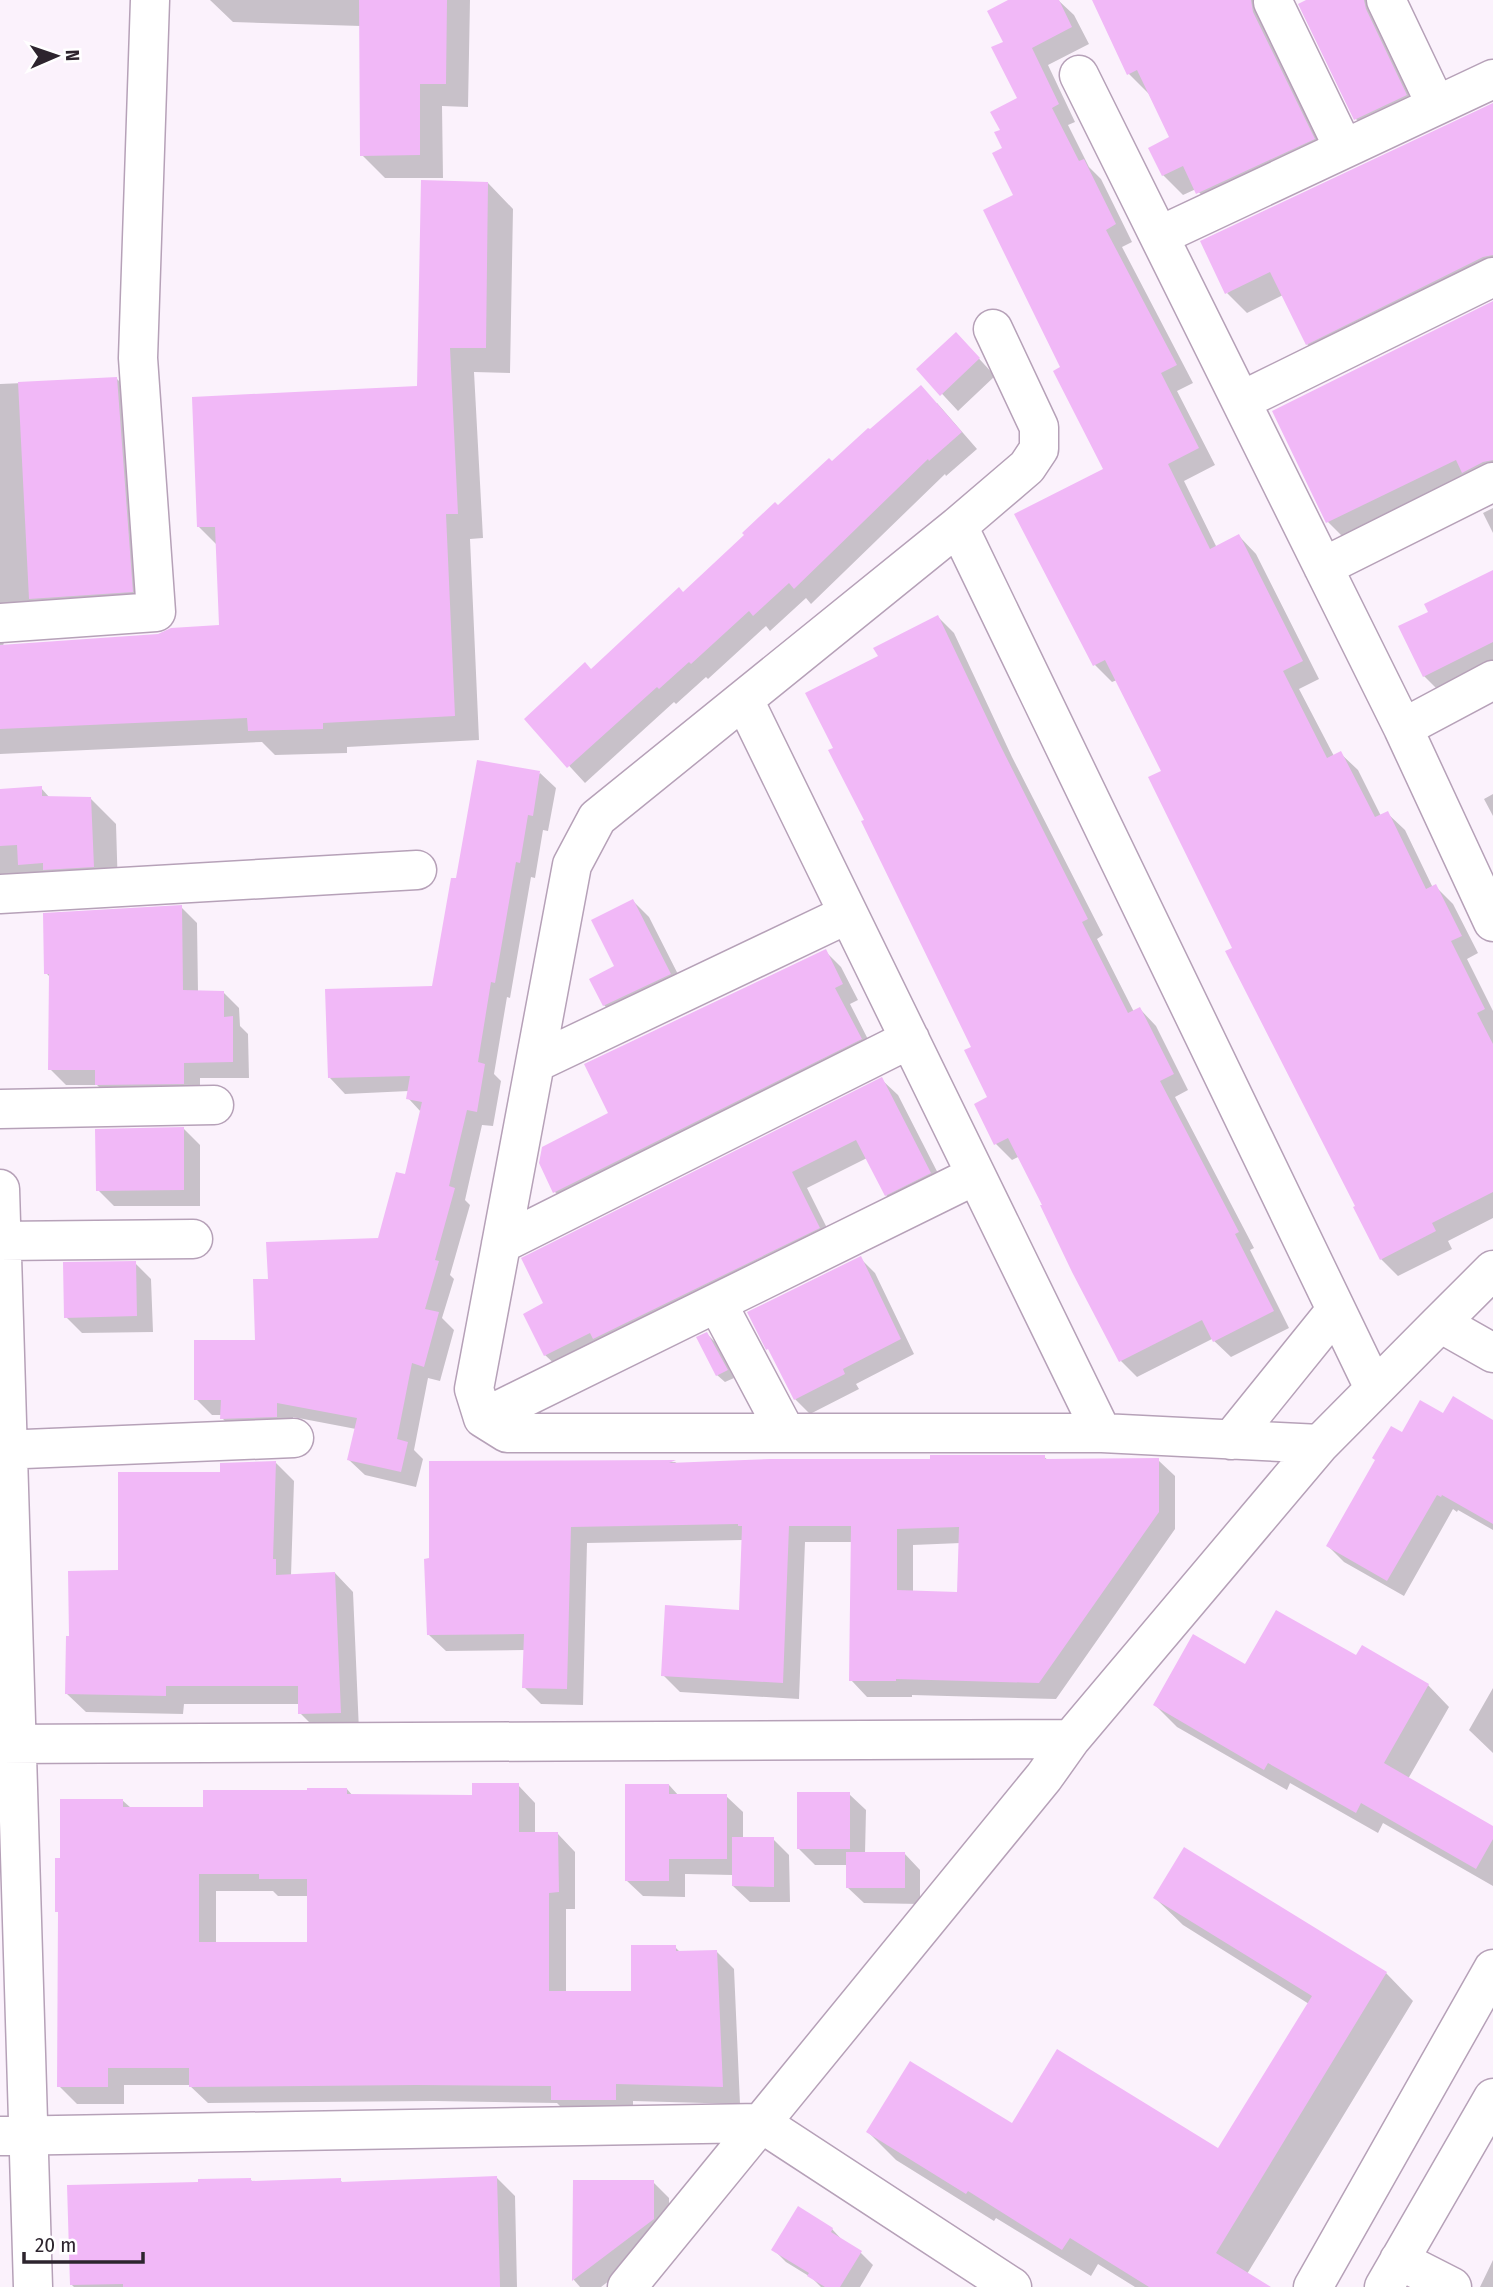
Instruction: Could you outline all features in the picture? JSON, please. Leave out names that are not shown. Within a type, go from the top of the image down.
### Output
[{"type":"street","points":[[0,624],[156,612],[138,358],[150,0]]},
{"type":"street","points":[[1386,0],[1436,105]]},
{"type":"street","points":[[1273,2],[1343,149]]},
{"type":"street","points":[[1079,75],[1403,728],[1493,922]]},
{"type":"street","points":[[1159,236],[1493,79]]},
{"type":"street","points":[[1241,401],[1493,277]]},
{"type":"street","points":[[993,329],[1039,427],[1039,449],[1027,467],[597,818],[572,865],[474,1389],[483,1418],[507,1433],[1102,1433],[1320,1444]]},
{"type":"street","points":[[1322,567],[1493,482]]},
{"type":"street","points":[[958,526],[1374,1388]]},
{"type":"street","points":[[1403,728],[1493,680]]},
{"type":"street","points":[[744,700],[1102,1433]]},
{"type":"street","points":[[0,894],[417,870]]},
{"type":"street","points":[[535,1063],[849,914]]},
{"type":"street","points":[[501,1244],[909,1039]]},
{"type":"street","points":[[0,1109],[214,1105]]},
{"type":"street","points":[[483,1418],[976,1175]]},
{"type":"street","points":[[0,1189],[14,2136],[33,2287]]},
{"type":"street","points":[[1,1241],[192,1239]]},
{"type":"street","points":[[627,2287],[1044,1777],[1071,1739],[1320,1444],[1493,1270]]},
{"type":"street","points":[[717,1303],[786,1433]]},
{"type":"street","points":[[1231,1440],[1336,1310]]},
{"type":"street","points":[[1440,1322],[1493,1353]]},
{"type":"street","points":[[4,1450],[294,1438]]},
{"type":"street","points":[[8,1744],[1071,1739]]},
{"type":"street","points":[[1313,2287],[1493,1969]]},
{"type":"street","points":[[1452,2287],[1391,2274],[1493,2098]]},
{"type":"street","points":[[14,2136],[761,2123],[1012,2287]]},
{"type":"building","points":[[359,0],[447,0],[446,84],[420,84],[420,155],[360,156]]},
{"type":"building","points":[[1008,0],[1059,0],[1072,27],[1032,48],[1059,104],[1052,108],[1079,161],[1084,159],[1116,224],[1106,230],[1177,365],[1161,373],[1199,448],[1168,464],[1210,549],[1239,534],[1303,661],[1283,671],[1327,758],[1341,751],[1375,817],[1388,811],[1426,889],[1436,884],[1462,936],[1451,941],[1485,1009],[1477,1013],[1493,1044],[1493,1192],[1432,1223],[1436,1231],[1380,1260],[1225,951],[1232,948],[1148,777],[1161,771],[1105,660],[1093,666],[1014,514],[1103,469],[1053,371],[1060,367],[983,210],[1013,195],[992,153],[1002,148],[994,132],[1000,130],[990,112],[1017,98],[991,47],[1003,42],[987,11]]},
{"type":"building","points":[[1092,0],[1251,0],[1253,12],[1315,139],[1196,194],[1183,166],[1162,176],[1148,148],[1169,137],[1137,70],[1127,75]]},
{"type":"building","points":[[1306,0],[1364,0],[1407,95],[1354,120],[1298,4]]},
{"type":"building","points":[[1493,103],[1493,255],[1483,257],[1306,345],[1270,272],[1225,294],[1200,241]]},
{"type":"building","points":[[421,180],[488,182],[486,348],[450,348],[458,514],[446,514],[455,716],[323,723],[323,729],[248,731],[247,718],[0,729],[0,645],[158,634],[171,628],[219,625],[215,527],[197,527],[192,397],[417,386]]},
{"type":"building","points":[[1493,301],[1493,460],[1462,473],[1456,460],[1326,523],[1272,411]]},
{"type":"building","points":[[956,332],[980,358],[940,396],[916,369]]},
{"type":"building","points":[[117,377],[133,592],[29,599],[18,382]]},
{"type":"building","points":[[921,385],[962,432],[929,461],[928,459],[794,589],[789,583],[753,616],[749,611],[691,664],[689,662],[659,689],[657,687],[567,768],[524,719],[585,662],[591,669],[679,587],[683,592],[775,502],[778,505],[829,458],[832,461]]},
{"type":"building","points":[[1493,570],[1493,642],[1423,677],[1398,626],[1428,612],[1424,604]]},
{"type":"building","points":[[938,615],[1088,919],[1082,922],[1128,1013],[1140,1007],[1174,1074],[1160,1081],[1239,1232],[1235,1234],[1274,1311],[1213,1342],[1202,1320],[1119,1362],[1072,1272],[1008,1138],[994,1145],[974,1104],[987,1097],[964,1050],[971,1047],[861,821],[864,820],[828,750],[833,748],[805,693],[878,656],[873,648]]},
{"type":"building","points":[[477,760],[540,771],[533,816],[528,815],[520,863],[516,862],[495,983],[491,982],[478,1062],[485,1064],[477,1112],[467,1110],[449,1186],[455,1188],[425,1309],[439,1312],[424,1367],[412,1363],[397,1439],[408,1442],[401,1472],[347,1460],[357,1418],[277,1403],[277,1417],[220,1419],[221,1400],[194,1400],[194,1340],[255,1340],[253,1279],[268,1279],[266,1242],[378,1238],[396,1172],[405,1174],[422,1102],[406,1099],[410,1076],[328,1078],[325,989],[432,986],[451,878],[456,878]]},
{"type":"building","points":[[42,786],[42,796],[91,797],[94,867],[43,870],[43,863],[18,865],[17,845],[0,846],[0,789]]},
{"type":"building","points":[[633,899],[671,974],[603,1006],[589,979],[614,966],[591,920]]},
{"type":"building","points":[[182,905],[183,990],[224,991],[224,1017],[233,1016],[233,1062],[184,1063],[184,1084],[95,1085],[95,1070],[48,1070],[49,974],[44,974],[43,913]]},
{"type":"building","points":[[826,949],[843,984],[835,988],[862,1039],[553,1193],[539,1163],[542,1147],[608,1113],[584,1064]]},
{"type":"building","points":[[882,1077],[931,1173],[885,1196],[856,1140],[792,1172],[820,1228],[593,1339],[590,1333],[544,1356],[523,1314],[543,1303],[521,1258]]},
{"type":"building","points":[[184,1127],[184,1190],[96,1191],[95,1129]]},
{"type":"building","points":[[861,1256],[901,1339],[843,1369],[845,1374],[794,1400],[747,1312]]},
{"type":"building","points":[[136,1261],[137,1316],[64,1318],[63,1262]]},
{"type":"building","points":[[707,1332],[728,1370],[716,1376],[696,1337]]},
{"type":"building","points":[[1453,1396],[1493,1420],[1493,1524],[1442,1495],[1437,1495],[1387,1581],[1326,1546],[1375,1460],[1372,1458],[1391,1426],[1402,1432],[1420,1400],[1443,1413]]},
{"type":"building","points":[[930,1455],[1045,1455],[1045,1459],[1159,1458],[1159,1512],[1039,1683],[896,1679],[849,1681],[851,1526],[789,1526],[783,1683],[661,1676],[665,1605],[739,1610],[742,1526],[738,1524],[571,1527],[567,1689],[522,1688],[524,1634],[427,1635],[424,1559],[429,1558],[429,1461],[676,1460],[669,1463],[770,1459],[930,1459]],"holes":[[[959,1527],[957,1592],[897,1590],[897,1529]]]},
{"type":"building","points":[[276,1461],[273,1559],[276,1559],[276,1575],[335,1572],[341,1713],[298,1714],[298,1686],[166,1686],[166,1696],[65,1694],[66,1636],[69,1636],[68,1571],[118,1570],[118,1472],[220,1472],[220,1463]]},
{"type":"building","points":[[1276,1610],[1356,1655],[1362,1645],[1429,1684],[1384,1763],[1493,1826],[1493,1839],[1476,1869],[1361,1803],[1356,1813],[1268,1763],[1264,1770],[1153,1705],[1193,1634],[1245,1664]]},
{"type":"building","points":[[472,1783],[519,1783],[519,1832],[558,1832],[559,1892],[549,1893],[549,1991],[631,1991],[631,1945],[676,1945],[676,1951],[717,1950],[723,2087],[616,2084],[616,2100],[551,2100],[551,2086],[189,2087],[189,2068],[108,2068],[108,2087],[57,2087],[58,1912],[55,1912],[55,1858],[60,1858],[60,1799],[123,1799],[123,1807],[203,1807],[203,1790],[347,1788],[347,1794],[472,1795]],"holes":[[[199,1874],[259,1874],[259,1879],[307,1879],[307,1942],[199,1942]]]},
{"type":"building","points":[[625,1784],[669,1784],[669,1794],[727,1794],[727,1859],[669,1859],[669,1881],[625,1881]]},
{"type":"building","points":[[797,1792],[850,1792],[850,1849],[797,1849]]},
{"type":"building","points":[[732,1837],[774,1837],[774,1887],[732,1886]]},
{"type":"building","points":[[1184,1847],[1387,1972],[1216,2253],[1271,2287],[1149,2287],[1070,2238],[1062,2250],[866,2132],[910,2061],[1012,2123],[1057,2049],[1218,2148],[1312,1996],[1153,1898]]},
{"type":"building","points":[[846,1852],[905,1852],[905,1888],[846,1888]]},
{"type":"building","points":[[497,2176],[500,2287],[70,2285],[67,2185],[198,2182],[198,2179],[251,2178],[251,2181],[341,2178],[341,2182]]},
{"type":"building","points":[[573,2180],[654,2180],[654,2219],[572,2281]]},
{"type":"building","points":[[798,2206],[833,2228],[831,2232],[862,2251],[840,2287],[825,2287],[807,2276],[809,2273],[771,2250]]}]
